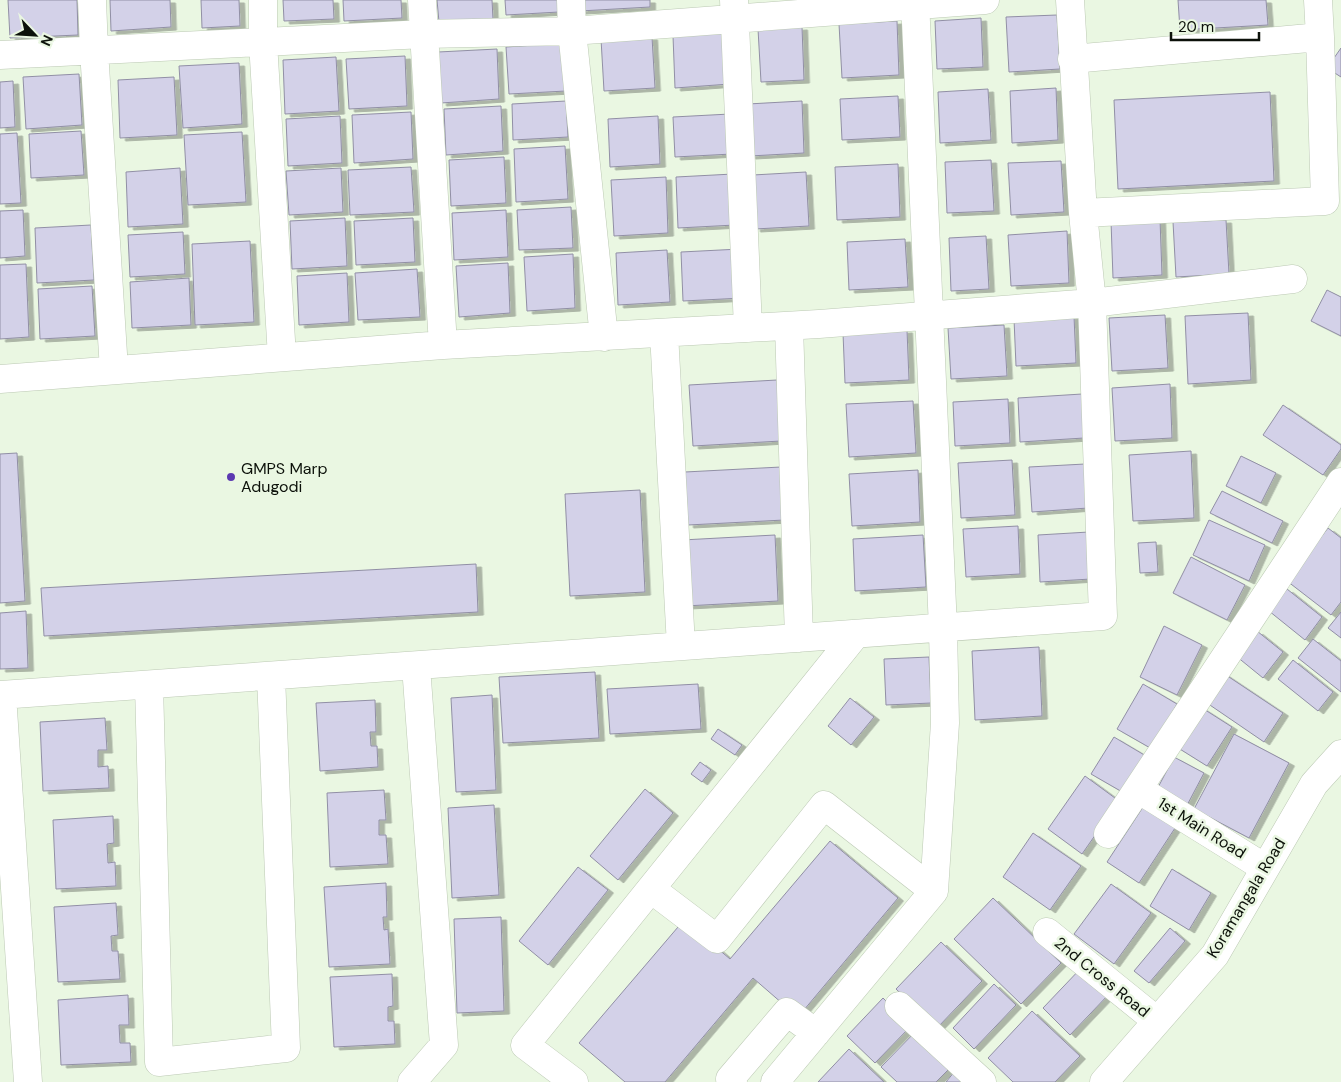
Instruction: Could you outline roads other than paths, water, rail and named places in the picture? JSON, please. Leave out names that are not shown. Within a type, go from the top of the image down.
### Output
[{"type":"street","points":[[92,0],[114,370]]},
{"type":"street","points":[[263,0],[263,42],[282,357]]},
{"type":"street","points":[[422,0],[443,345]]},
{"type":"street","points":[[571,0],[572,31],[604,337]]},
{"type":"street","points":[[0,55],[424,34],[572,31],[735,10],[985,0]]},
{"type":"street","points":[[28,1082],[1,695],[1103,616],[1092,303],[1072,59],[1070,0]]},
{"type":"street","points":[[1084,214],[1325,201],[1318,0]]},
{"type":"street","points":[[775,1082],[934,891],[945,723],[943,628],[916,3]]},
{"type":"street","points":[[735,10],[748,328]]},
{"type":"street","points":[[1072,59],[1320,37]]},
{"type":"street","points":[[0,379],[443,345],[789,326],[1092,303],[1293,279]]},
{"type":"street","points":[[789,326],[799,638]]},
{"type":"street","points":[[664,333],[681,646]]},
{"type":"street","points":[[1108,834],[1341,482]]},
{"type":"street","points":[[574,1082],[525,1045],[856,634]]},
{"type":"street","points":[[412,1082],[444,1044],[416,666]]},
{"type":"street","points":[[149,685],[159,1062],[286,1048],[271,676]]},
{"type":"street","name":"Koramangala Road","points":[[1104,1082],[1214,955],[1314,784],[1341,754]]},
{"type":"street","name":"1st Main Road","points":[[1138,789],[1265,868]]},
{"type":"street","points":[[651,889],[717,939],[824,805],[934,891]]},
{"type":"street","name":"2nd Cross Road","points":[[1047,932],[1157,1021]]},
{"type":"street","points":[[899,1006],[982,1082]]},
{"type":"street","points":[[734,1082],[730,1079],[787,1012],[816,1033]]},
{"type":"place","name":"GMPS Marp Adugodi","points":[[231,477]]}]
